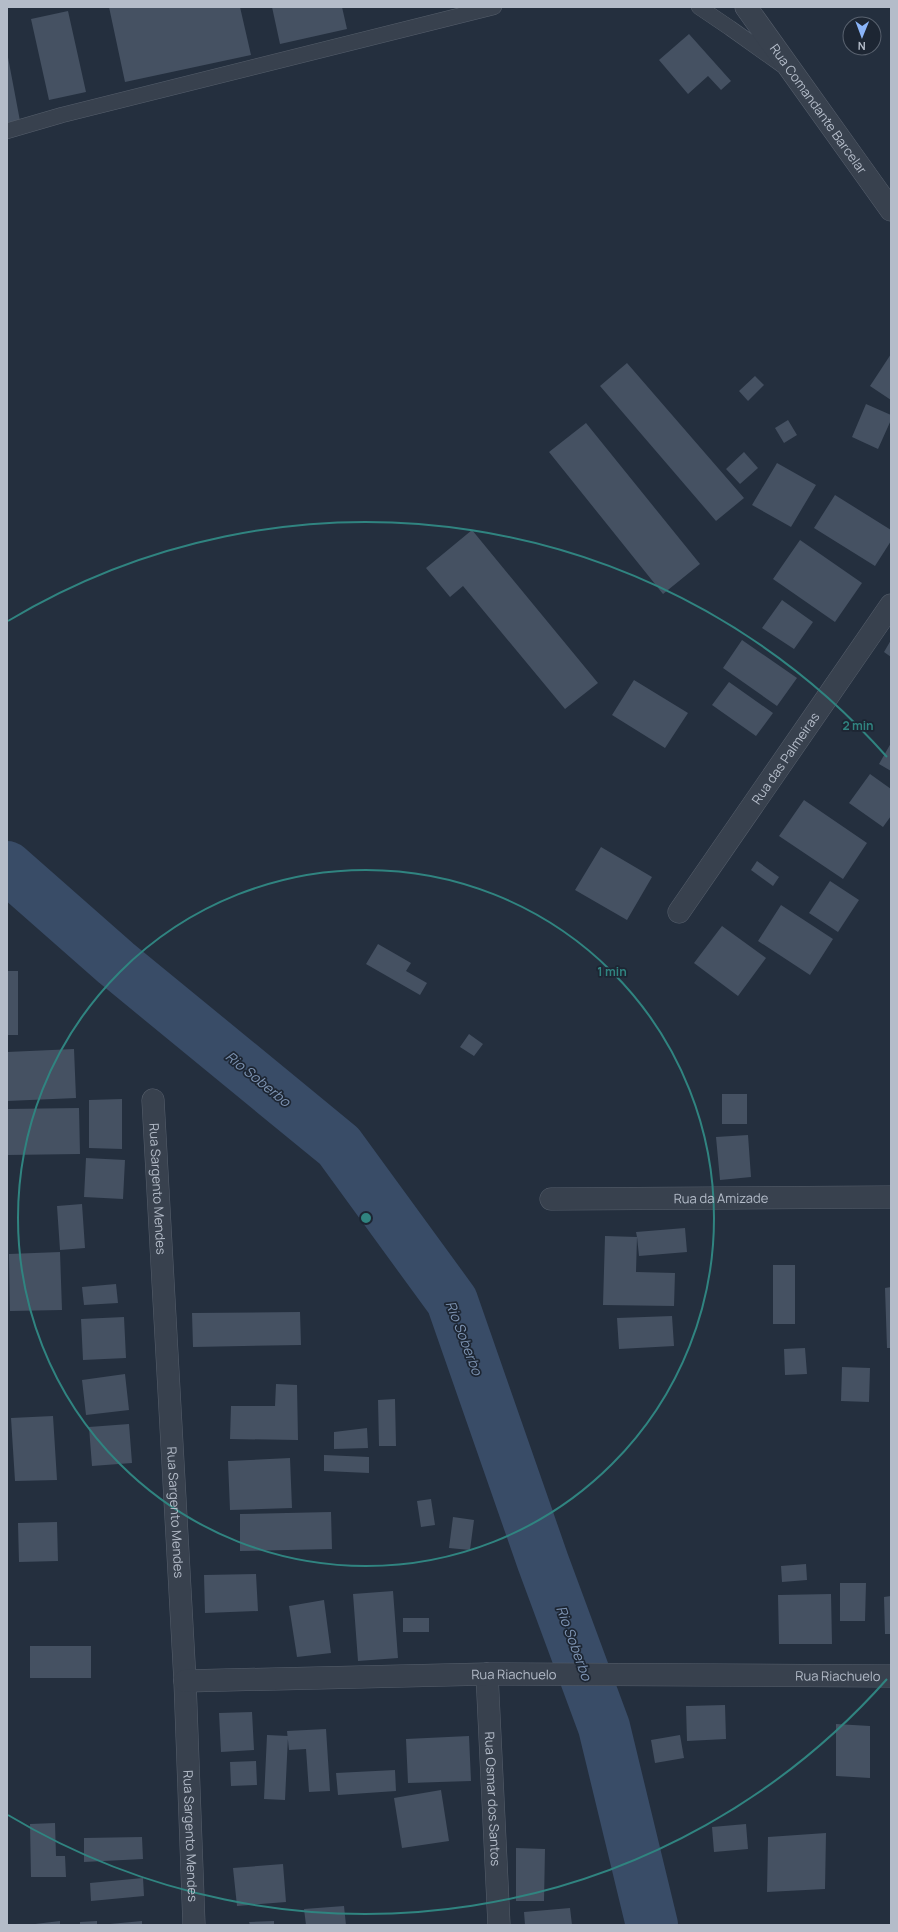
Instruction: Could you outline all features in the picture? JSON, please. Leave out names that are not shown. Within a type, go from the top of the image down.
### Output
[{"type":"street","name":"Rua Comandante Barcelar","points":[[746,7],[891,210]]},
{"type":"street","name":"Rua das Palmeiras","points":[[679,912],[891,605]]},
{"type":"street","name":"Rua Sargento Mendes","points":[[153,1100],[185,1681],[194,1925]]},
{"type":"street","name":"Rua da Amizade","points":[[551,1199],[891,1197]]},
{"type":"street","name":"Rua Riachuelo","points":[[185,1681],[487,1674],[891,1676]]},
{"type":"street","name":"Rua Osmar dos Santos","points":[[487,1674],[499,1925]]},
{"type":"lane","points":[[7,130],[494,7]]},
{"type":"lane","points":[[699,7],[794,74]]},
{"type":"building","points":[[109,7],[240,7],[251,55],[125,82]]},
{"type":"building","points":[[272,7],[342,7],[347,29],[280,44]]},
{"type":"building","points":[[68,11],[86,92],[49,100],[31,19]]},
{"type":"building","points":[[689,34],[731,81],[721,90],[708,76],[688,94],[659,60]]},
{"type":"building","points":[[7,52],[20,121],[7,124]]},
{"type":"building","points":[[891,354],[891,400],[870,386]]},
{"type":"building","points":[[627,363],[744,498],[716,521],[600,386]]},
{"type":"building","points":[[755,376],[764,385],[748,401],[739,391]]},
{"type":"building","points":[[866,404],[891,415],[891,420],[878,449],[852,437]]},
{"type":"building","points":[[788,420],[797,435],[784,443],[775,428]]},
{"type":"building","points":[[586,423],[700,564],[663,594],[549,452]]},
{"type":"building","points":[[744,452],[758,468],[740,484],[726,469]]},
{"type":"building","points":[[777,463],[816,485],[791,527],[752,505]]},
{"type":"building","points":[[835,495],[891,530],[891,541],[875,566],[814,528]]},
{"type":"building","points":[[472,530],[598,683],[565,709],[463,586],[450,597],[426,568]]},
{"type":"building","points":[[800,540],[862,583],[835,622],[773,579]]},
{"type":"building","points":[[782,600],[813,622],[794,649],[762,628]]},
{"type":"building","points":[[742,640],[797,678],[777,706],[723,668]]},
{"type":"building","points":[[891,640],[891,657],[884,652]]},
{"type":"building","points":[[634,680],[688,713],[665,748],[612,715]]},
{"type":"building","points":[[729,682],[773,713],[756,736],[712,705]]},
{"type":"building","points":[[891,743],[891,771],[879,764]]},
{"type":"building","points":[[870,774],[891,789],[891,816],[883,827],[849,803]]},
{"type":"building","points":[[804,800],[867,843],[843,879],[779,836]]},
{"type":"building","points":[[601,847],[652,877],[627,920],[575,890]]},
{"type":"building","points":[[757,861],[779,877],[773,886],[751,870]]},
{"type":"building","points":[[830,881],[859,900],[838,932],[809,913]]},
{"type":"building","points":[[781,905],[833,939],[810,975],[758,941]]},
{"type":"building","points":[[722,926],[766,958],[738,996],[694,963]]},
{"type":"building","points":[[378,944],[411,963],[406,971],[427,983],[420,995],[366,964]]},
{"type":"building","points":[[7,971],[18,971],[18,1035],[7,1035]]},
{"type":"building","points":[[469,1034],[483,1044],[474,1056],[460,1047]]},
{"type":"building","points":[[74,1049],[76,1098],[7,1101],[7,1052]]},
{"type":"building","points":[[722,1094],[747,1094],[747,1124],[722,1124]]},
{"type":"building","points":[[122,1099],[122,1149],[89,1148],[89,1100]]},
{"type":"building","points":[[79,1108],[80,1154],[7,1155],[7,1109]]},
{"type":"building","points":[[748,1135],[751,1177],[720,1180],[716,1137]]},
{"type":"building","points":[[86,1158],[125,1160],[123,1199],[84,1197]]},
{"type":"building","points":[[82,1204],[85,1248],[60,1250],[57,1206]]},
{"type":"building","points":[[685,1228],[687,1252],[639,1256],[636,1232]]},
{"type":"building","points":[[605,1236],[637,1237],[636,1272],[675,1273],[674,1306],[603,1305]]},
{"type":"building","points":[[60,1252],[62,1310],[10,1311],[9,1254]]},
{"type":"building","points":[[773,1265],[795,1265],[795,1324],[773,1324]]},
{"type":"building","points":[[116,1284],[118,1303],[84,1305],[82,1287]]},
{"type":"building","points":[[891,1287],[891,1348],[887,1348],[885,1288]]},
{"type":"building","points":[[300,1312],[301,1345],[193,1347],[192,1313]]},
{"type":"building","points":[[672,1316],[674,1346],[619,1349],[617,1318]]},
{"type":"building","points":[[124,1317],[126,1358],[83,1360],[81,1319]]},
{"type":"building","points":[[805,1348],[807,1374],[785,1375],[784,1349]]},
{"type":"building","points":[[842,1367],[870,1368],[869,1402],[841,1401]]},
{"type":"building","points":[[125,1374],[129,1410],[86,1415],[82,1380]]},
{"type":"building","points":[[276,1384],[297,1385],[298,1440],[230,1439],[231,1406],[275,1406]]},
{"type":"building","points":[[395,1399],[396,1446],[379,1446],[378,1400]]},
{"type":"building","points":[[53,1416],[57,1480],[15,1481],[11,1418]]},
{"type":"building","points":[[129,1424],[132,1463],[92,1466],[89,1427]]},
{"type":"building","points":[[367,1428],[368,1448],[334,1449],[334,1432]]},
{"type":"building","points":[[324,1455],[369,1457],[369,1473],[324,1471]]},
{"type":"building","points":[[290,1458],[292,1508],[230,1510],[228,1461]]},
{"type":"building","points":[[431,1499],[435,1525],[421,1527],[417,1501]]},
{"type":"building","points":[[331,1512],[332,1549],[240,1551],[240,1514]]},
{"type":"building","points":[[453,1517],[474,1520],[470,1550],[449,1548]]},
{"type":"building","points":[[57,1522],[58,1561],[19,1562],[18,1523]]},
{"type":"building","points":[[806,1564],[807,1580],[782,1582],[781,1566]]},
{"type":"building","points":[[256,1574],[258,1611],[205,1613],[204,1575]]},
{"type":"building","points":[[840,1583],[866,1583],[865,1621],[840,1621]]},
{"type":"building","points":[[393,1591],[398,1658],[358,1661],[353,1594]]},
{"type":"building","points":[[831,1594],[832,1644],[779,1644],[778,1595]]},
{"type":"building","points":[[891,1596],[891,1634],[885,1634],[884,1597]]},
{"type":"building","points":[[324,1600],[331,1653],[297,1657],[289,1606]]},
{"type":"building","points":[[403,1618],[429,1618],[429,1632],[403,1632]]},
{"type":"building","points":[[30,1646],[91,1646],[91,1678],[30,1678]]},
{"type":"building","points":[[725,1705],[726,1739],[687,1741],[686,1706]]},
{"type":"building","points":[[252,1712],[254,1750],[221,1752],[219,1713]]},
{"type":"building","points":[[836,1724],[870,1726],[870,1778],[836,1776]]},
{"type":"building","points":[[326,1729],[330,1791],[309,1792],[306,1749],[289,1750],[287,1731]]},
{"type":"building","points":[[267,1735],[288,1736],[285,1800],[264,1799]]},
{"type":"building","points":[[680,1735],[684,1758],[655,1763],[651,1740]]},
{"type":"building","points":[[469,1736],[471,1781],[408,1783],[406,1739]]},
{"type":"building","points":[[256,1761],[257,1785],[231,1786],[230,1762]]},
{"type":"building","points":[[395,1770],[396,1791],[338,1795],[336,1773]]},
{"type":"building","points":[[441,1790],[449,1841],[402,1848],[394,1798]]},
{"type":"building","points":[[55,1823],[56,1856],[65,1856],[66,1877],[31,1877],[30,1824]]},
{"type":"building","points":[[746,1824],[748,1849],[714,1852],[712,1827]]},
{"type":"building","points":[[826,1833],[825,1889],[767,1892],[768,1837]]},
{"type":"building","points":[[142,1837],[143,1859],[84,1862],[84,1838]]},
{"type":"building","points":[[516,1848],[545,1849],[544,1901],[516,1901]]},
{"type":"building","points":[[283,1864],[286,1902],[237,1906],[233,1868]]},
{"type":"building","points":[[143,1878],[144,1896],[91,1901],[90,1883]]},
{"type":"building","points":[[344,1906],[346,1925],[306,1925],[304,1909]]},
{"type":"building","points":[[570,1908],[572,1925],[525,1925],[524,1912]]},
{"type":"building","points":[[60,1921],[60,1925],[35,1925],[35,1924]]},
{"type":"building","points":[[97,1921],[97,1925],[80,1925],[80,1922]]},
{"type":"building","points":[[142,1921],[142,1925],[110,1925],[110,1924]]},
{"type":"building","points":[[274,1921],[274,1925],[250,1925],[249,1922]]},
{"type":"waterway","name":"Rio Soberbo","points":[[7,867],[116,963],[339,1146],[452,1301],[543,1562],[604,1727],[652,1925]]}]
